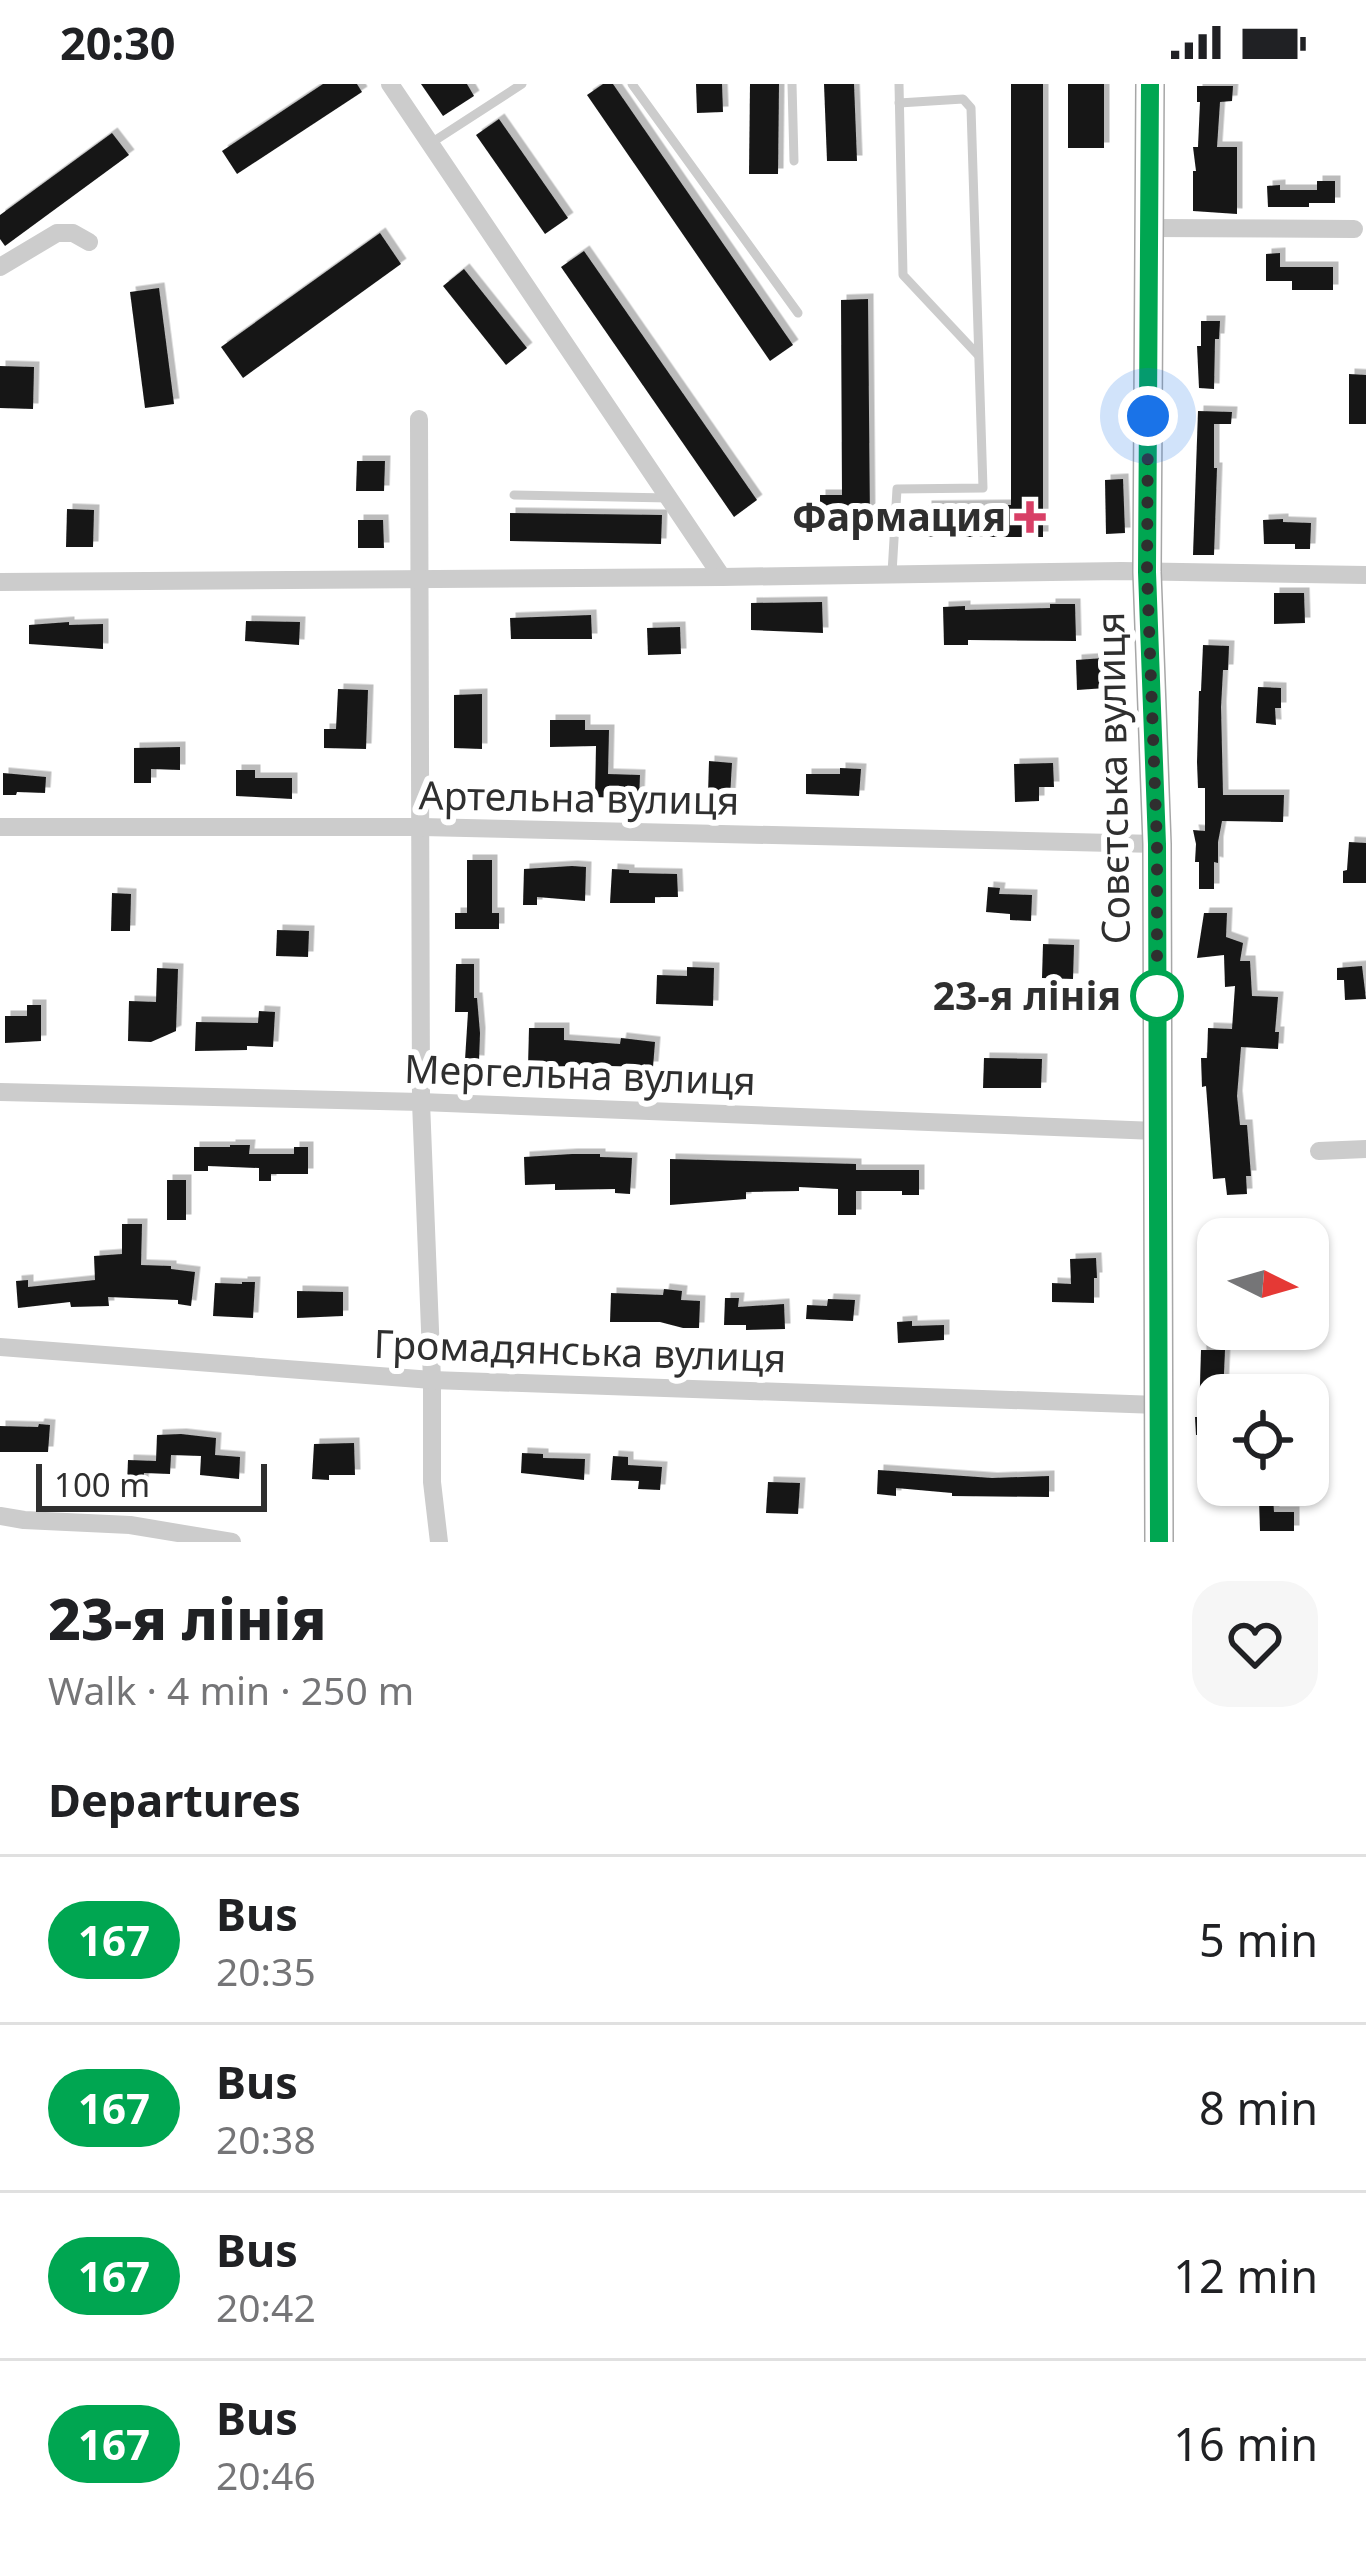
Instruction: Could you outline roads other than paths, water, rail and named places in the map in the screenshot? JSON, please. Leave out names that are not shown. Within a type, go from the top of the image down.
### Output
[{"type":"main road","name":"Совєтська вулиця","points":[[1150,84],[1147,572],[1157,844],[1159,1542]]},
{"type":"street","points":[[390,84],[722,577]]},
{"type":"street","points":[[1148,228],[1354,229]]},
{"type":"street","points":[[0,267],[57,233],[73,233],[89,242]]},
{"type":"street","points":[[419,419],[422,1102],[432,1482],[439,1542]]},
{"type":"street","points":[[0,582],[892,573],[1366,575]]},
{"type":"street","name":"Артельна вулиця","points":[[0,827],[422,827],[1157,844]]},
{"type":"street","name":"Мергельна вулиця","points":[[0,1092],[422,1102],[1156,1130]]},
{"type":"street","points":[[1319,1150],[1366,1150]]},
{"type":"street","name":"Громадянська вулиця","points":[[0,1347],[432,1381],[1158,1405]]},
{"type":"street","points":[[0,1516],[130,1525],[232,1542]]},
{"type":"lane","points":[[430,143],[522,84]]},
{"type":"lane","points":[[632,84],[798,313]]},
{"type":"lane","points":[[792,84],[794,161]]},
{"type":"lane","points":[[898,84],[903,275],[980,356]]},
{"type":"lane","points":[[892,573],[897,489],[983,488],[971,108],[963,99],[899,103]]},
{"type":"lane","points":[[514,495],[669,498]]},
{"type":"place","name":"Фармация","points":[[1030,517]]},
{"type":"place","name":"23-я лінія","points":[[1157,996]]}]
